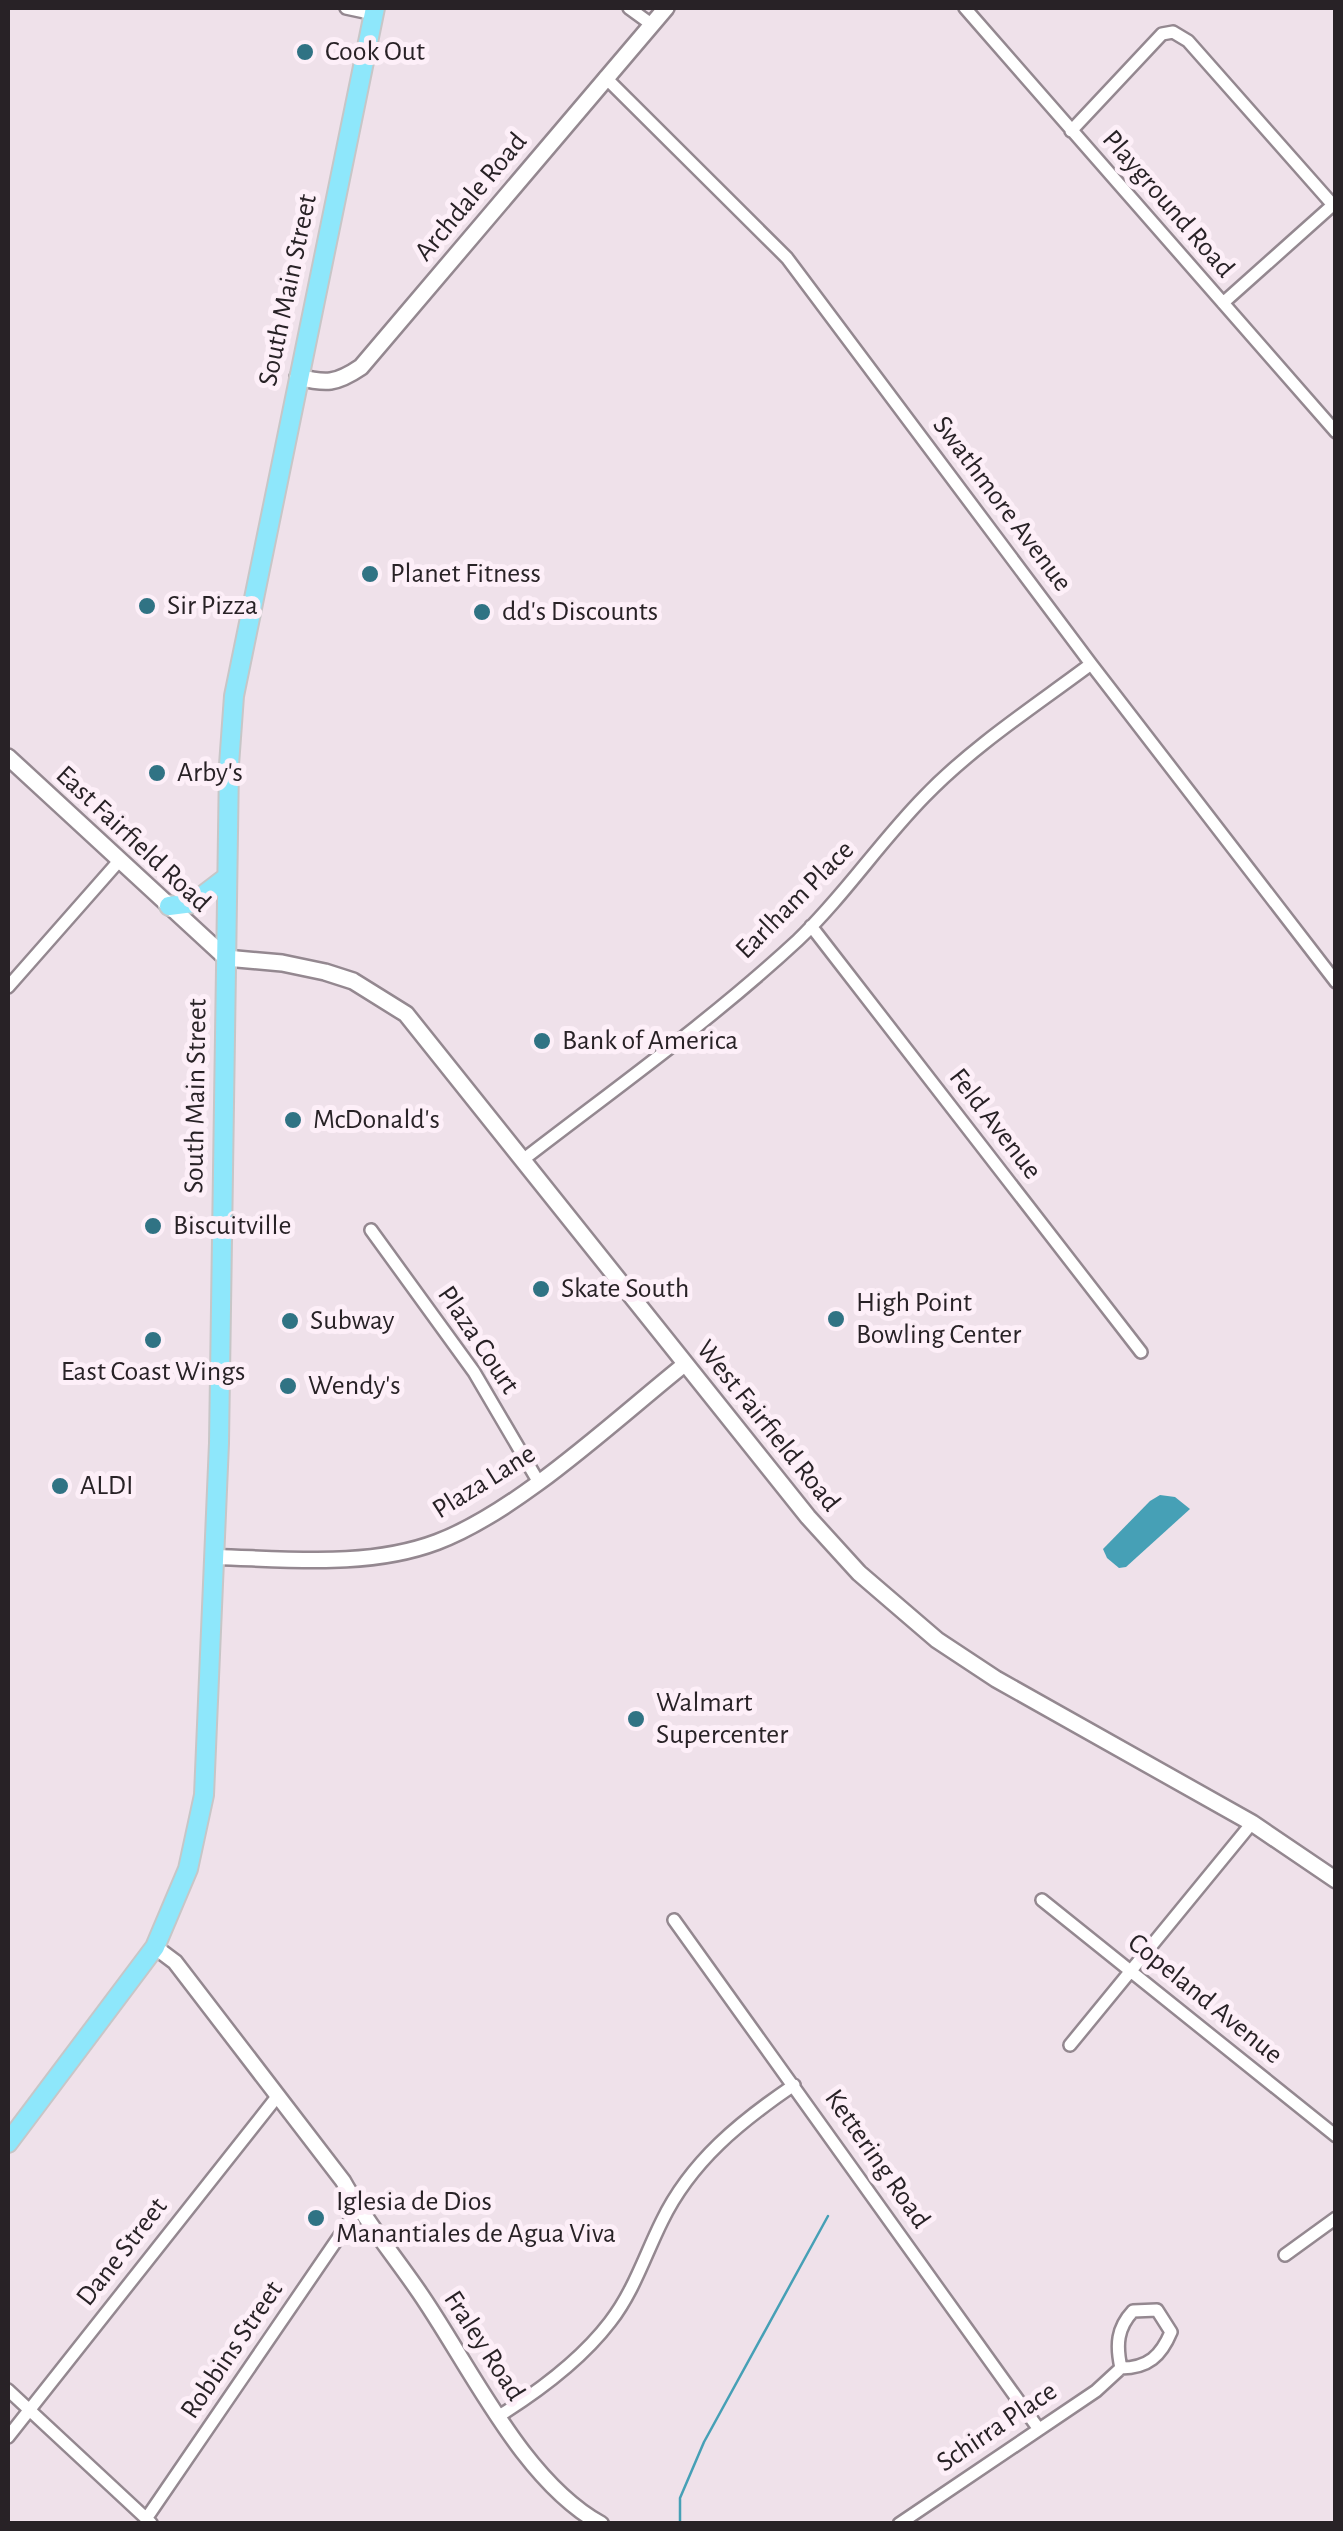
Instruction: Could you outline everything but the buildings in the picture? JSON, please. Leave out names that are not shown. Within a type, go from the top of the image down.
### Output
[{"type":"main road","name":"Archdale Road","points":[[298,377],[322,383],[344,378],[361,368],[666,8]]},
{"type":"main road","name":"South Main Street","points":[[8,2143],[155,1947],[178,1898],[198,1829],[206,1758],[216,1557],[229,765],[237,669],[374,11]]},
{"type":"main road","name":"East Fairfield Road","points":[[8,757],[226,958]]},
{"type":"main road","points":[[169,906],[193,903],[227,877]]},
{"type":"main road","name":"West Fairfield Road","points":[[226,958],[325,972],[353,981],[406,1014],[842,1556],[936,1640],[996,1679],[1252,1823],[1336,1880]]},
{"type":"street","points":[[346,8],[374,11]]},
{"type":"street","points":[[629,8],[651,24]]},
{"type":"street","name":"Playground Road","points":[[965,8],[1336,432]]},
{"type":"street","points":[[1071,131],[1162,34],[1173,32],[1188,40],[1334,204],[1223,304]]},
{"type":"street","name":"Swathmore Avenue","points":[[605,77],[787,258],[1091,664],[1336,982]]},
{"type":"street","name":"Earlham Place","points":[[524,1160],[720,1007],[836,903],[924,797],[978,750],[1091,664]]},
{"type":"street","points":[[8,987],[119,861]]},
{"type":"street","name":"Feld Avenue","points":[[811,926],[1141,1352]]},
{"type":"street","name":"Plaza Court","points":[[371,1230],[474,1372],[538,1481]]},
{"type":"street","name":"Plaza Lane","points":[[216,1557],[340,1560],[436,1543],[490,1515],[538,1481],[685,1364]]},
{"type":"street","points":[[1070,2045],[1252,1823]]},
{"type":"street","name":"Copeland Avenue","points":[[1042,1900],[1336,2136]]},
{"type":"street","name":"Kettering Road","points":[[674,1920],[1038,2428]]},
{"type":"street","name":"Fraley Road","points":[[155,1947],[175,1962],[276,2098],[343,2180],[358,2209],[417,2289],[531,2463],[562,2496],[601,2524]]},
{"type":"street","points":[[499,2416],[559,2373],[610,2323],[633,2289],[663,2219],[700,2164],[739,2122],[794,2085]]},
{"type":"street","name":"Dane Street","points":[[8,2437],[276,2098]]},
{"type":"street","name":"Robbins Street","points":[[148,2521],[358,2209]]},
{"type":"street","points":[[1285,2255],[1336,2218]]},
{"type":"street","name":"Schirra Place","points":[[899,2524],[1096,2391],[1121,2368],[1139,2368],[1162,2352],[1171,2332],[1157,2310],[1134,2310],[1121,2323],[1121,2368]]},
{"type":"street","points":[[8,2390],[148,2521]]},
{"type":"water","points":[[1160,1495],[1175,1497],[1190,1509],[1126,1567],[1119,1568],[1103,1549]]},
{"type":"waterway","points":[[680,2524],[680,2498],[704,2442],[828,2216]]},
{"type":"place","name":"Cook Out","points":[[305,52]]},
{"type":"place","name":"Planet Fitness","points":[[370,574]]},
{"type":"place","name":"Sir Pizza","points":[[147,606]]},
{"type":"place","name":"dd's Discounts","points":[[482,612]]},
{"type":"place","name":"Arby's","points":[[157,773]]},
{"type":"place","name":"Bank of America","points":[[542,1041]]},
{"type":"place","name":"McDonald's","points":[[293,1120]]},
{"type":"place","name":"Biscuitville","points":[[153,1226]]},
{"type":"place","name":"Skate South","points":[[541,1289]]},
{"type":"place","name":"High Point Bowling Center","points":[[836,1319]]},
{"type":"place","name":"Subway","points":[[290,1321]]},
{"type":"place","name":"East Coast Wings","points":[[153,1340]]},
{"type":"place","name":"Wendy's","points":[[288,1386]]},
{"type":"place","name":"ALDI","points":[[60,1486]]},
{"type":"place","name":"Walmart Supercenter","points":[[636,1719]]},
{"type":"place","name":"Iglesia de Dios Manantiales de Agua Viva","points":[[316,2218]]}]
